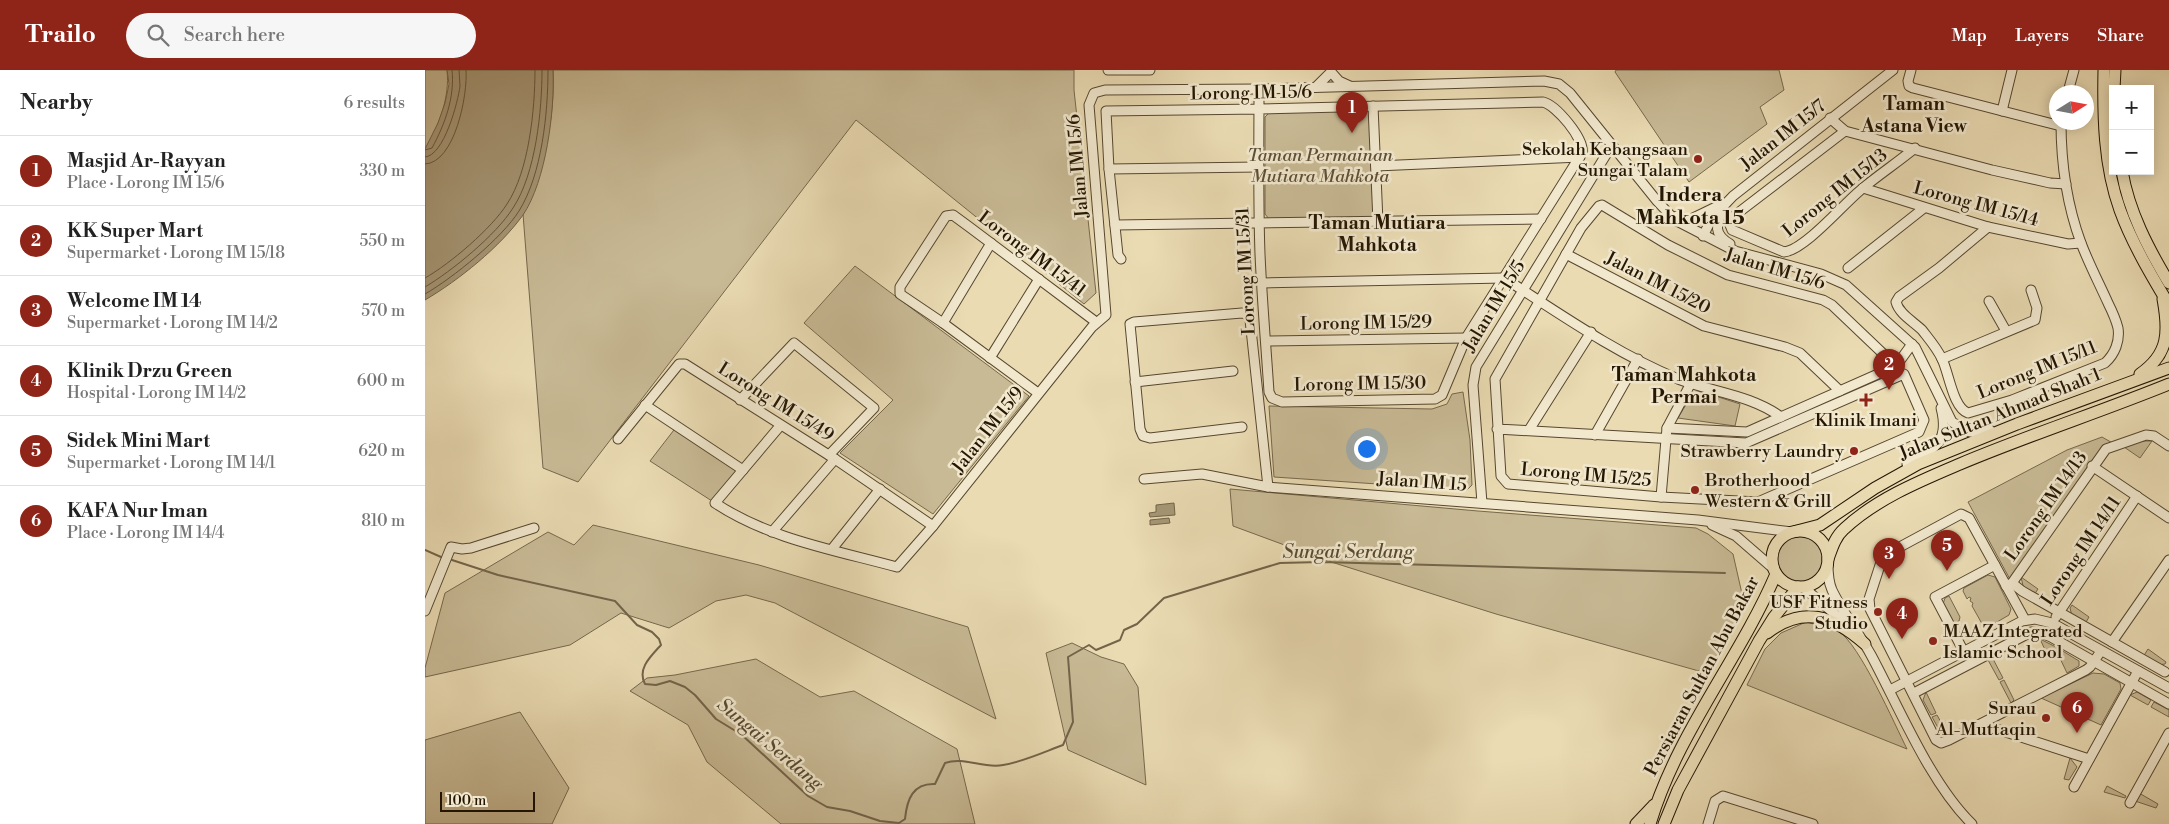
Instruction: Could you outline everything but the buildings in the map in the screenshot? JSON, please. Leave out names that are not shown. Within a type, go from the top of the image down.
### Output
[{"type":"main road","points":[[2104,70],[2105,133],[2109,169],[2118,202],[2135,242],[2169,305]]},
{"type":"main road","points":[[2114,85],[2115,70]]},
{"type":"main road","points":[[2123,175],[2126,198],[2141,232],[2169,282]]},
{"type":"main road","points":[[2115,388],[2143,373],[2162,355],[2167,340],[2168,325],[2161,293]]},
{"type":"main road","name":"Jalan Sultan Ahmad Shah 1","points":[[1795,531],[1820,525],[1875,488],[1918,464],[2017,424],[2169,368]]},
{"type":"main road","name":"Jalan Sultan Ahmad Shah 1","points":[[1828,561],[1835,541],[1842,530],[1876,506],[1914,484],[2015,441],[2169,384]]},
{"type":"main road","points":[[2155,390],[2169,389]]},
{"type":"main road","points":[[1795,531],[1808,532],[1817,537],[1826,549],[1828,561],[1824,574],[1817,581],[1800,587],[1788,584],[1775,572],[1772,554],[1776,544],[1783,536],[1795,531]]},
{"type":"main road","name":"Persiaran Sultan Abu Bakar","points":[[1650,824],[1656,803],[1678,753],[1701,708],[1763,604],[1775,572]]},
{"type":"main road","name":"Persiaran Sultan Abu Bakar","points":[[1664,822],[1682,782],[1759,641],[1774,616],[1800,587]]},
{"type":"main road","points":[[1759,641],[1784,621],[1800,617],[1817,617],[1837,623],[1862,639]]},
{"type":"main road","points":[[1636,824],[1656,803]]},
{"type":"street","points":[[1108,70],[1150,70]]},
{"type":"street","name":"Jalan IM 15/7","points":[[1703,236],[1712,218],[1726,202],[1893,70]]},
{"type":"street","points":[[1911,70],[1908,81],[1909,86],[1913,88],[2049,121]]},
{"type":"street","points":[[2002,111],[2012,70]]},
{"type":"street","points":[[2069,85],[2073,70]]},
{"type":"street","points":[[1331,71],[1339,81],[1350,86]]},
{"type":"street","points":[[1331,71],[1331,87]]},
{"type":"street","points":[[1316,87],[1331,71]]},
{"type":"street","name":"Jalan IM 15/6","points":[[1106,314],[1089,106],[1091,96],[1097,92],[1105,90],[1259,89],[1549,81],[1563,86],[1570,93],[1657,201],[1675,220],[1729,248],[1839,281],[1912,344],[1922,358],[1938,396],[1953,422],[1964,430],[1980,433],[2017,424]]},
{"type":"street","name":"Lorong IM 15/31","points":[[1259,89],[1260,223],[1269,392]]},
{"type":"street","name":"Lorong IM 15/6","points":[[1109,169],[1106,111],[1543,102],[1555,107],[1574,131],[1581,153]]},
{"type":"street","points":[[1373,106],[1378,222]]},
{"type":"street","points":[[1830,118],[1845,131],[2002,172],[2050,183],[2066,184]]},
{"type":"street","name":"Lorong IM 15/11","points":[[1942,359],[1959,407],[1968,413],[2012,400],[2105,363],[2110,359],[2118,338],[2117,322],[2081,243],[2066,184],[2062,158],[2061,130]]},
{"type":"street","name":"Lorong IM 15/13","points":[[1845,131],[1734,216],[1729,225],[1737,233],[1784,252],[1791,251],[1806,240],[1863,188],[1915,148]]},
{"type":"street","name":"Jalan IM 15/5","points":[[1482,503],[1473,377],[1476,367],[1613,145]]},
{"type":"street","points":[[1376,166],[1581,153]]},
{"type":"street","name":"Lorong IM 15/30","points":[[1269,392],[1272,398],[1282,402],[1439,398],[1467,338],[1581,153]]},
{"type":"street","points":[[1121,259],[1118,255],[1109,169],[1259,167]]},
{"type":"street","name":"Lorong IM 15/14","points":[[1863,188],[1988,226],[2063,244],[2081,243]]},
{"type":"street","points":[[1657,201],[1677,216],[1689,220],[1701,216],[1726,202]]},
{"type":"street","points":[[1726,202],[1717,225],[1720,236],[1747,254]]},
{"type":"street","name":"Jalan IM 15/6","points":[[1566,254],[1581,228],[1599,206],[1605,206],[1668,245],[1729,275],[1823,300],[1832,305],[1896,366]]},
{"type":"street","points":[[1848,268],[1924,208]]},
{"type":"street","name":"Lorong IM 15/41","points":[[943,323],[900,294],[899,291],[947,215],[953,216],[991,243],[1096,322]]},
{"type":"street","points":[[1115,225],[1541,219]]},
{"type":"street","points":[[1988,226],[1946,262],[1896,299],[1897,307],[1921,329],[1942,359],[2035,320],[2037,308],[2031,290]]},
{"type":"street","points":[[991,243],[943,323],[1038,393]]},
{"type":"street","points":[[1566,254],[1495,379],[1497,428],[1666,439]]},
{"type":"street","name":"Jalan IM 15/20","points":[[1566,254],[1704,326],[1785,347],[1800,353],[1840,391]]},
{"type":"street","points":[[1262,283],[1504,278],[1638,359],[1691,383],[1744,399],[1781,416]]},
{"type":"street","points":[[990,358],[1039,279]]},
{"type":"street","points":[[1989,301],[2006,331]]},
{"type":"street","name":"Jalan IM 15/9","points":[[832,549],[897,567],[933,526],[1096,322],[1106,314]]},
{"type":"street","points":[[1242,427],[1146,438],[1140,429],[1130,324],[1134,322],[1247,314],[1250,320],[1268,487]]},
{"type":"street","points":[[1529,430],[1591,332]]},
{"type":"street","name":"Lorong IM 15/29","points":[[1266,341],[1467,338]]},
{"type":"street","points":[[740,400],[794,343],[874,408],[832,457],[773,532]]},
{"type":"street","points":[[1667,428],[1742,432],[1896,366],[1912,344]]},
{"type":"street","points":[[1595,434],[1638,359]]},
{"type":"street","name":"Lorong IM 15/49","points":[[618,439],[663,382],[682,363],[832,457],[933,526]]},
{"type":"street","points":[[1135,382],[1233,371]]},
{"type":"street","name":"Lorong IM 15/25","points":[[1497,428],[1501,476],[1508,484],[1661,497],[1758,502],[1919,432],[1924,420],[1904,374],[1745,443],[1666,439]]},
{"type":"street","points":[[1661,497],[1667,428],[1691,383]]},
{"type":"street","name":"Jalan IM 15/6","points":[[1875,488],[1894,472],[1932,450],[1940,442],[1944,427],[1938,396]]},
{"type":"street","points":[[645,405],[743,470]]},
{"type":"street","points":[[780,426],[715,503],[744,521],[773,532],[832,549],[881,490]]},
{"type":"street","name":"Lorong IM 14/13","points":[[2009,585],[2092,466],[2106,449],[2146,435],[2154,436],[2169,446]]},
{"type":"street","points":[[2092,466],[2169,518]]},
{"type":"street","name":"Jalan IM 15","points":[[1144,480],[1202,474],[1268,487],[1698,520],[1795,531]]},
{"type":"street","name":"Lorong IM 14/11","points":[[2052,623],[2137,496]]},
{"type":"street","points":[[2025,620],[2009,585],[1965,514],[1958,514],[1885,554],[1881,558],[1869,599],[1870,609],[1908,681],[1936,740],[1941,743],[2082,672],[2094,663],[2101,651]]},
{"type":"street","name":"Jalan IM 15","points":[[1698,520],[1724,529],[1736,536],[1775,572]]},
{"type":"street","points":[[425,611],[451,547],[471,548],[533,528]]},
{"type":"street","points":[[2112,642],[2169,560]]},
{"type":"street","points":[[1828,561],[1828,575],[1832,589],[1862,639],[1937,779],[1953,802],[1973,824]]},
{"type":"street","points":[[1964,652],[1935,597],[1995,565]]},
{"type":"street","points":[[2009,585],[2167,670],[2158,682]]},
{"type":"street","points":[[1800,587],[1862,639]]},
{"type":"street","points":[[1890,690],[2025,620],[2041,619],[2052,623],[2169,688]]},
{"type":"street","points":[[1914,694],[2031,632],[2051,637],[2169,704]]},
{"type":"street","points":[[2074,786],[2138,672]]},
{"type":"street","points":[[1981,724],[2089,759]]},
{"type":"street","points":[[2130,803],[2169,733]]},
{"type":"street","points":[[1708,824],[1715,801],[1723,796],[1813,824]]},
{"type":"street","points":[[1953,802],[1962,824]]},
{"type":"green space","points":[[425,70],[447,70],[447,91],[435,130],[425,149]]},
{"type":"green space","points":[[553,70],[1074,70],[1074,90],[1096,293],[1084,304],[856,120],[578,482],[543,468],[523,214],[537,179],[547,144],[552,107]]},
{"type":"green space","name":"Sekolah Kebangsaan Sungai Talam","points":[[1616,70],[1779,70],[1784,90],[1760,107],[1767,124],[1689,182],[1615,72]]},
{"type":"green space","name":"Taman Permainan Mutiara Mahkota","points":[[1373,106],[1378,222],[1269,219],[1265,214],[1265,117],[1269,113]]},
{"type":"green space","points":[[855,266],[1029,396],[933,514],[840,453],[893,400],[804,323]]},
{"type":"green space","points":[[1700,391],[1740,404],[1735,426],[1678,418],[1693,393]]},
{"type":"green space","points":[[1463,392],[1470,440],[1472,485],[1467,490],[1274,477],[1269,406],[1432,409],[1447,404],[1452,394]]},
{"type":"green space","points":[[677,426],[743,470],[715,503],[650,461]]},
{"type":"green space","points":[[2102,437],[2116,445],[2106,449],[2012,583],[1968,502],[2067,450]]},
{"type":"green space","points":[[2142,441],[2152,441],[2140,458],[2124,447]]},
{"type":"green space","points":[[1230,489],[1696,528],[1708,534],[1733,554],[1745,607],[1706,673],[1496,614],[1325,560],[1233,526]]},
{"type":"green space","points":[[593,525],[759,565],[968,627],[996,719],[775,603],[746,595],[716,601],[669,628],[621,613],[570,645],[425,677],[425,668],[445,593],[548,532],[574,545]]},
{"type":"green space","points":[[1795,536],[1805,536],[1819,546],[1823,559],[1819,572],[1813,578],[1805,582],[1795,582],[1781,572],[1777,564],[1777,554],[1787,540]]},
{"type":"green space","points":[[1988,575],[1995,577],[2011,609],[2009,615],[1985,629],[1972,606],[1971,598],[1967,599],[1963,591],[1964,588]]},
{"type":"green space","points":[[2021,577],[2038,589],[2034,595],[2024,590]]},
{"type":"green space","points":[[1949,596],[1960,617],[1959,621],[1954,624],[1943,604],[1945,598]]},
{"type":"green space","points":[[2072,605],[2089,617],[2085,624],[2072,616],[2070,608]]},
{"type":"green space","points":[[1806,622],[1835,630],[1847,639],[1866,668],[1907,749],[1747,685],[1765,649],[1781,633]]},
{"type":"green space","points":[[2040,639],[2058,648],[2047,654]]},
{"type":"green space","points":[[1072,643],[1101,657],[1124,664],[1138,687],[1146,785],[1068,750],[1046,653]]},
{"type":"green space","points":[[2148,649],[2166,662],[2165,664],[2158,665],[2143,657]]},
{"type":"green space","points":[[2061,650],[2079,661],[2079,666],[2067,673],[2057,652]]},
{"type":"green space","points":[[1992,657],[2003,678],[1999,680],[1988,660]]},
{"type":"green space","points":[[756,659],[820,697],[854,691],[957,749],[975,824],[781,824],[707,762],[688,725],[630,691],[647,678],[675,675]]},
{"type":"green space","points":[[2093,673],[2104,674],[2120,683],[2121,689],[2101,725],[2041,698]]},
{"type":"green space","points":[[2004,680],[2014,700],[2011,703],[2000,682]]},
{"type":"green space","points":[[1926,692],[1936,713],[1931,715],[1923,700]]},
{"type":"green space","points":[[2137,692],[2151,700],[2148,705],[2130,695]]},
{"type":"green space","points":[[2154,702],[2169,710],[2169,717],[2151,707]]},
{"type":"green space","points":[[520,712],[569,788],[552,824],[425,824],[425,740]]},
{"type":"green space","points":[[1937,715],[1948,735],[1941,733],[1932,717]]},
{"type":"green space","points":[[2070,758],[2077,767],[2069,780],[2064,779]]},
{"type":"green space","points":[[2107,786],[2126,796],[2125,798],[2104,792]]},
{"type":"green space","points":[[2139,793],[2158,804],[2156,808],[2135,801]]},
{"type":"water","points":[[447,70],[553,70],[552,105],[547,145],[538,184],[523,215],[491,251],[451,283],[425,300],[425,149],[438,123],[445,103],[449,84]]},
{"type":"water","points":[[1174,503],[1175,515],[1150,517],[1149,513],[1156,512],[1156,505]]},
{"type":"water","points":[[1169,518],[1170,523],[1150,525],[1150,520]]},
{"type":"waterway","name":"Sungai Serdang","points":[[425,550],[441,557]]},
{"type":"waterway","name":"Sungai Serdang","points":[[452,560],[498,575],[615,601],[637,625],[652,632],[659,639],[661,645],[644,668],[643,679],[645,684],[656,685],[670,681],[685,687],[695,695],[716,719],[742,735],[808,796],[827,807],[850,811],[880,821],[899,823],[905,819],[907,805],[916,789],[927,784],[935,784],[945,763],[959,761],[996,766],[1011,764],[1063,745],[1073,722],[1068,657],[1089,645],[1096,650],[1120,640],[1124,630],[1137,624],[1164,598],[1280,563],[1321,562],[1725,573]]},
{"type":"place","name":"Masjid Ar-Rayyan","points":[[1352,133]]},
{"type":"place","name":"Sekolah Kebangsaan Sungai Talam","points":[[1698,159]]},
{"type":"place","name":"KK Super Mart","points":[[1889,390]]},
{"type":"place","name":"Klinik Imani","points":[[1866,400]]},
{"type":"place","name":"Strawberry Laundry","points":[[1854,451]]},
{"type":"place","name":"Brotherhood Western & Grill","points":[[1695,490]]},
{"type":"place","name":"Sidek Mini Mart","points":[[1947,571]]},
{"type":"place","name":"Welcome IM 14","points":[[1889,579]]},
{"type":"place","name":"USF Fitness Studio","points":[[1878,612]]},
{"type":"place","name":"Klinik Drzu Green","points":[[1902,639]]},
{"type":"place","name":"MAAZ Integrated Islamic School","points":[[1933,641]]},
{"type":"place","name":"Surau Al-Muttaqin","points":[[2046,718]]},
{"type":"place","name":"KAFA Nur Iman","points":[[2077,733]]},
{"type":"district","name":"Taman Astana View","points":[[1914,115]]},
{"type":"district","name":"Indera Mahkota 15","points":[[1690,206]]},
{"type":"district","name":"Taman Mutiara Mahkota","points":[[1377,234]]},
{"type":"district","name":"Taman Mahkota Permai","points":[[1684,386]]}]
